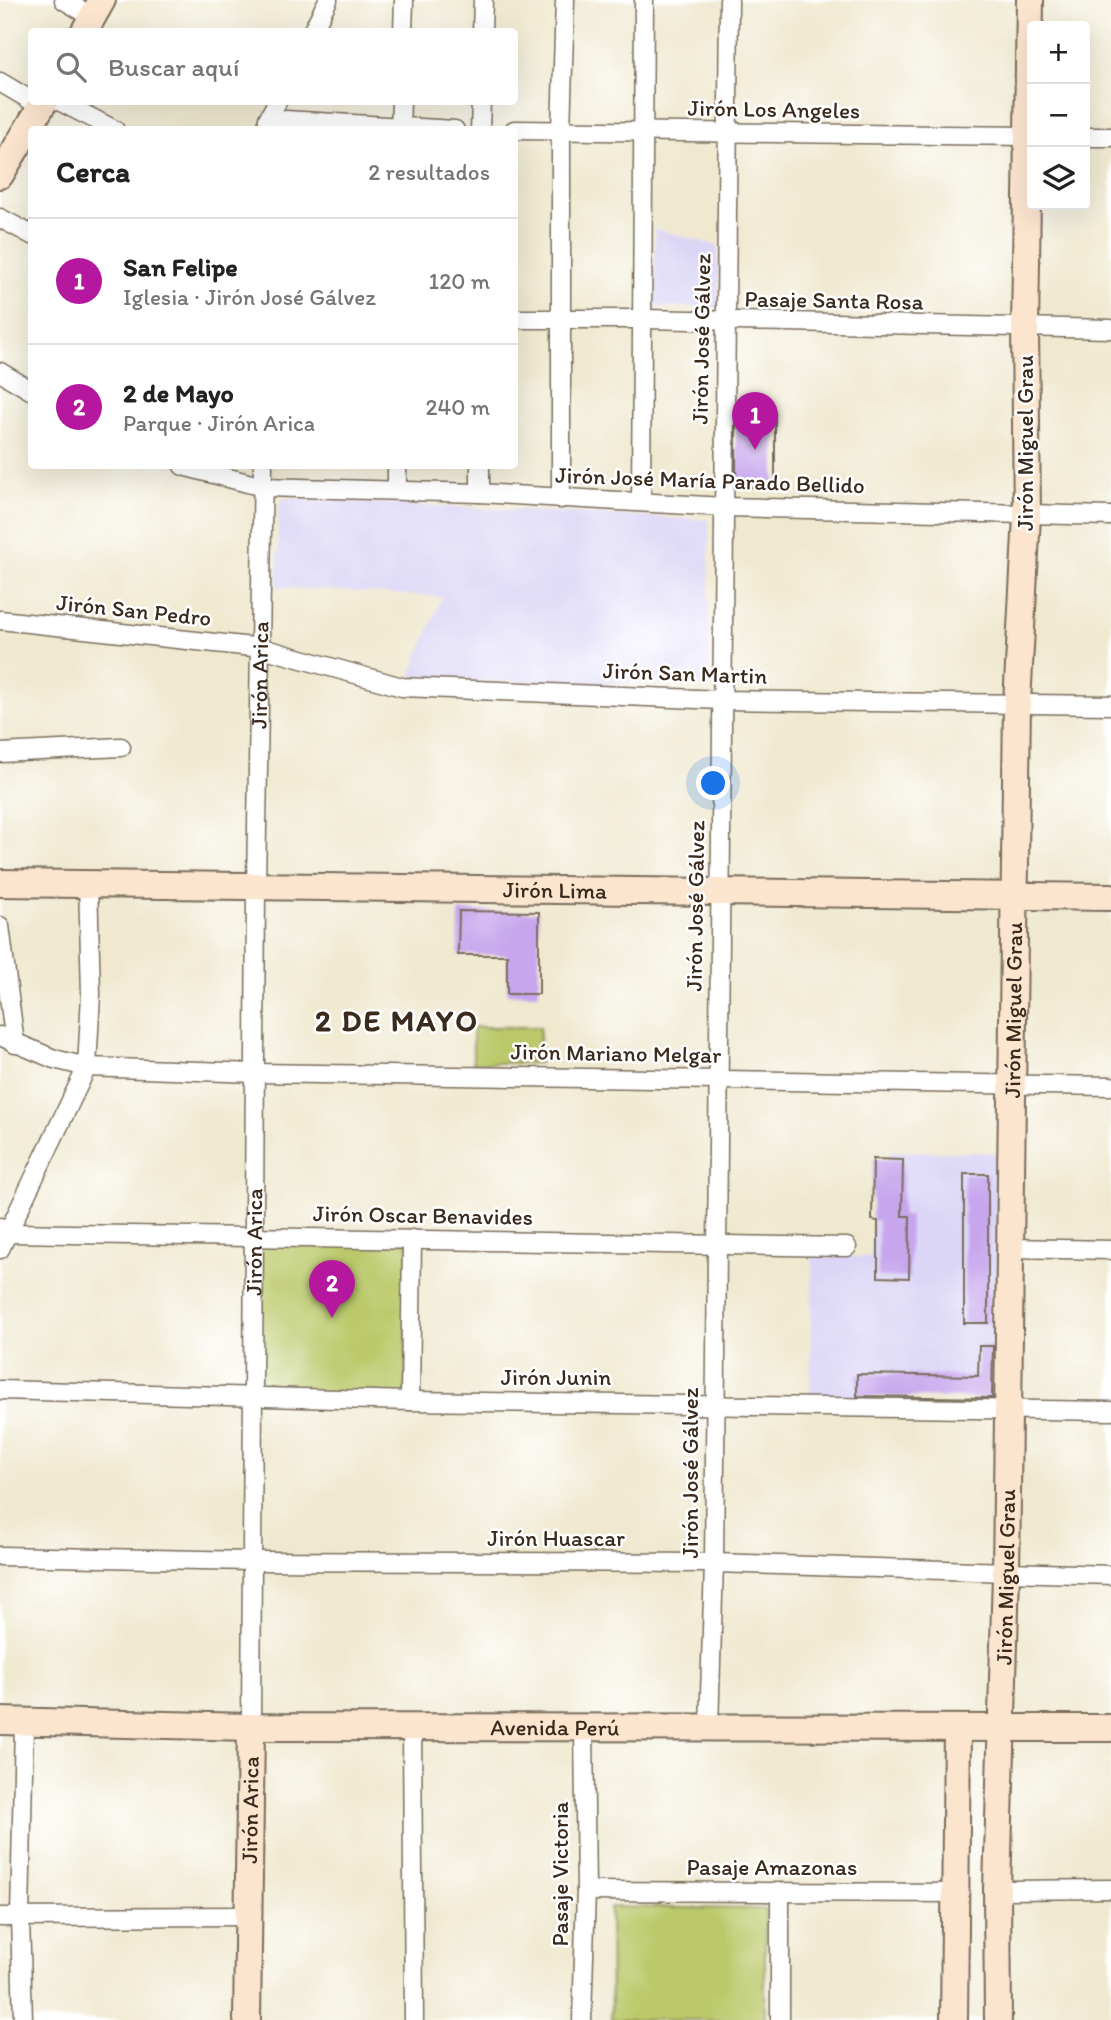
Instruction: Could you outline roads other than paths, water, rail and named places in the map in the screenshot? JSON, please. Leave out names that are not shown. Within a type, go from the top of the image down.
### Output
[{"type":"street","points":[[64,0],[93,16]]},
{"type":"street","points":[[314,28],[328,0]]},
{"type":"street","points":[[403,28],[404,0]]},
{"type":"street","points":[[482,28],[483,0]]},
{"type":"street","points":[[561,499],[561,131],[565,0]]},
{"type":"street","points":[[641,502],[644,0]]},
{"type":"street","name":"Jirón José Gálvez","points":[[709,1728],[714,1563],[729,0]]},
{"type":"street","name":"Jirón Miguel Grau","points":[[1029,84],[1030,0]]},
{"type":"street","points":[[0,82],[28,95]]},
{"type":"street","points":[[28,126],[40,105]]},
{"type":"street","points":[[50,105],[105,126]]},
{"type":"street","points":[[276,105],[267,125],[300,126]]},
{"type":"street","points":[[400,126],[401,105]]},
{"type":"street","points":[[480,126],[481,105]]},
{"type":"street","points":[[0,175],[28,126]]},
{"type":"street","name":"Jirón Los Angeles","points":[[518,130],[1027,136]]},
{"type":"street","points":[[1090,137],[1111,137]]},
{"type":"street","name":"Jirón Miguel Grau","points":[[998,2020],[997,1889],[1006,1573],[1017,703],[1027,516],[1025,329],[1029,147]]},
{"type":"street","points":[[0,218],[28,233]]},
{"type":"street","name":"Pasaje Santa Rosa","points":[[518,319],[643,319],[1111,330]]},
{"type":"street","points":[[0,373],[28,389]]},
{"type":"street","name":"Jirón José María Parado Bellido","points":[[194,469],[263,487],[480,493],[723,507],[1111,516]]},
{"type":"street","name":"Jirón Arica","points":[[247,2020],[256,886],[263,469]]},
{"type":"street","points":[[397,469],[397,490]]},
{"type":"street","points":[[480,469],[480,493]]},
{"type":"street","name":"Jirón San Pedro","points":[[0,620],[262,648]]},
{"type":"street","name":"Jirón San Martin","points":[[262,648],[402,687],[722,700],[1111,705]]},
{"type":"street","points":[[0,753],[121,747]]},
{"type":"street","points":[[0,1249],[5,1230],[87,1067],[91,994],[88,882]]},
{"type":"street","name":"Jirón Lima","points":[[0,883],[88,882],[1111,897]]},
{"type":"street","points":[[0,926],[8,1040]]},
{"type":"street","name":"Jirón Mariano Melgar","points":[[8,1040],[87,1067],[255,1073],[1111,1086]]},
{"type":"street","name":"Jirón Oscar Benavides","points":[[5,1230],[847,1247]]},
{"type":"street","points":[[410,1401],[412,1239]]},
{"type":"street","points":[[1009,1248],[1111,1250]]},
{"type":"street","name":"Jirón Junin","points":[[0,1390],[410,1401],[715,1403],[1111,1411]]},
{"type":"street","name":"Jirón Huascar","points":[[0,1556],[252,1561],[714,1563],[1111,1575]]},
{"type":"street","points":[[12,1721],[23,2020]]},
{"type":"street","name":"Avenida Perú","points":[[12,1721],[251,1727],[1111,1728]]},
{"type":"street","points":[[412,1727],[414,2020]]},
{"type":"street","name":"Pasaje Victoria","points":[[582,2020],[586,1891],[584,1728]]},
{"type":"street","points":[[954,2020],[957,1729]]},
{"type":"street","points":[[997,1889],[1111,1889]]},
{"type":"street","name":"Pasaje Amazonas","points":[[586,1891],[956,1892]]},
{"type":"street","points":[[780,1892],[780,2020]]},
{"type":"street","points":[[0,1917],[248,1916]]},
{"type":"place","name":"San Felipe","points":[[755,450]]},
{"type":"place","name":"2 de Mayo","points":[[332,1318]]},
{"type":"district","name":"2 DE MAYO","points":[[397,1020]]}]
